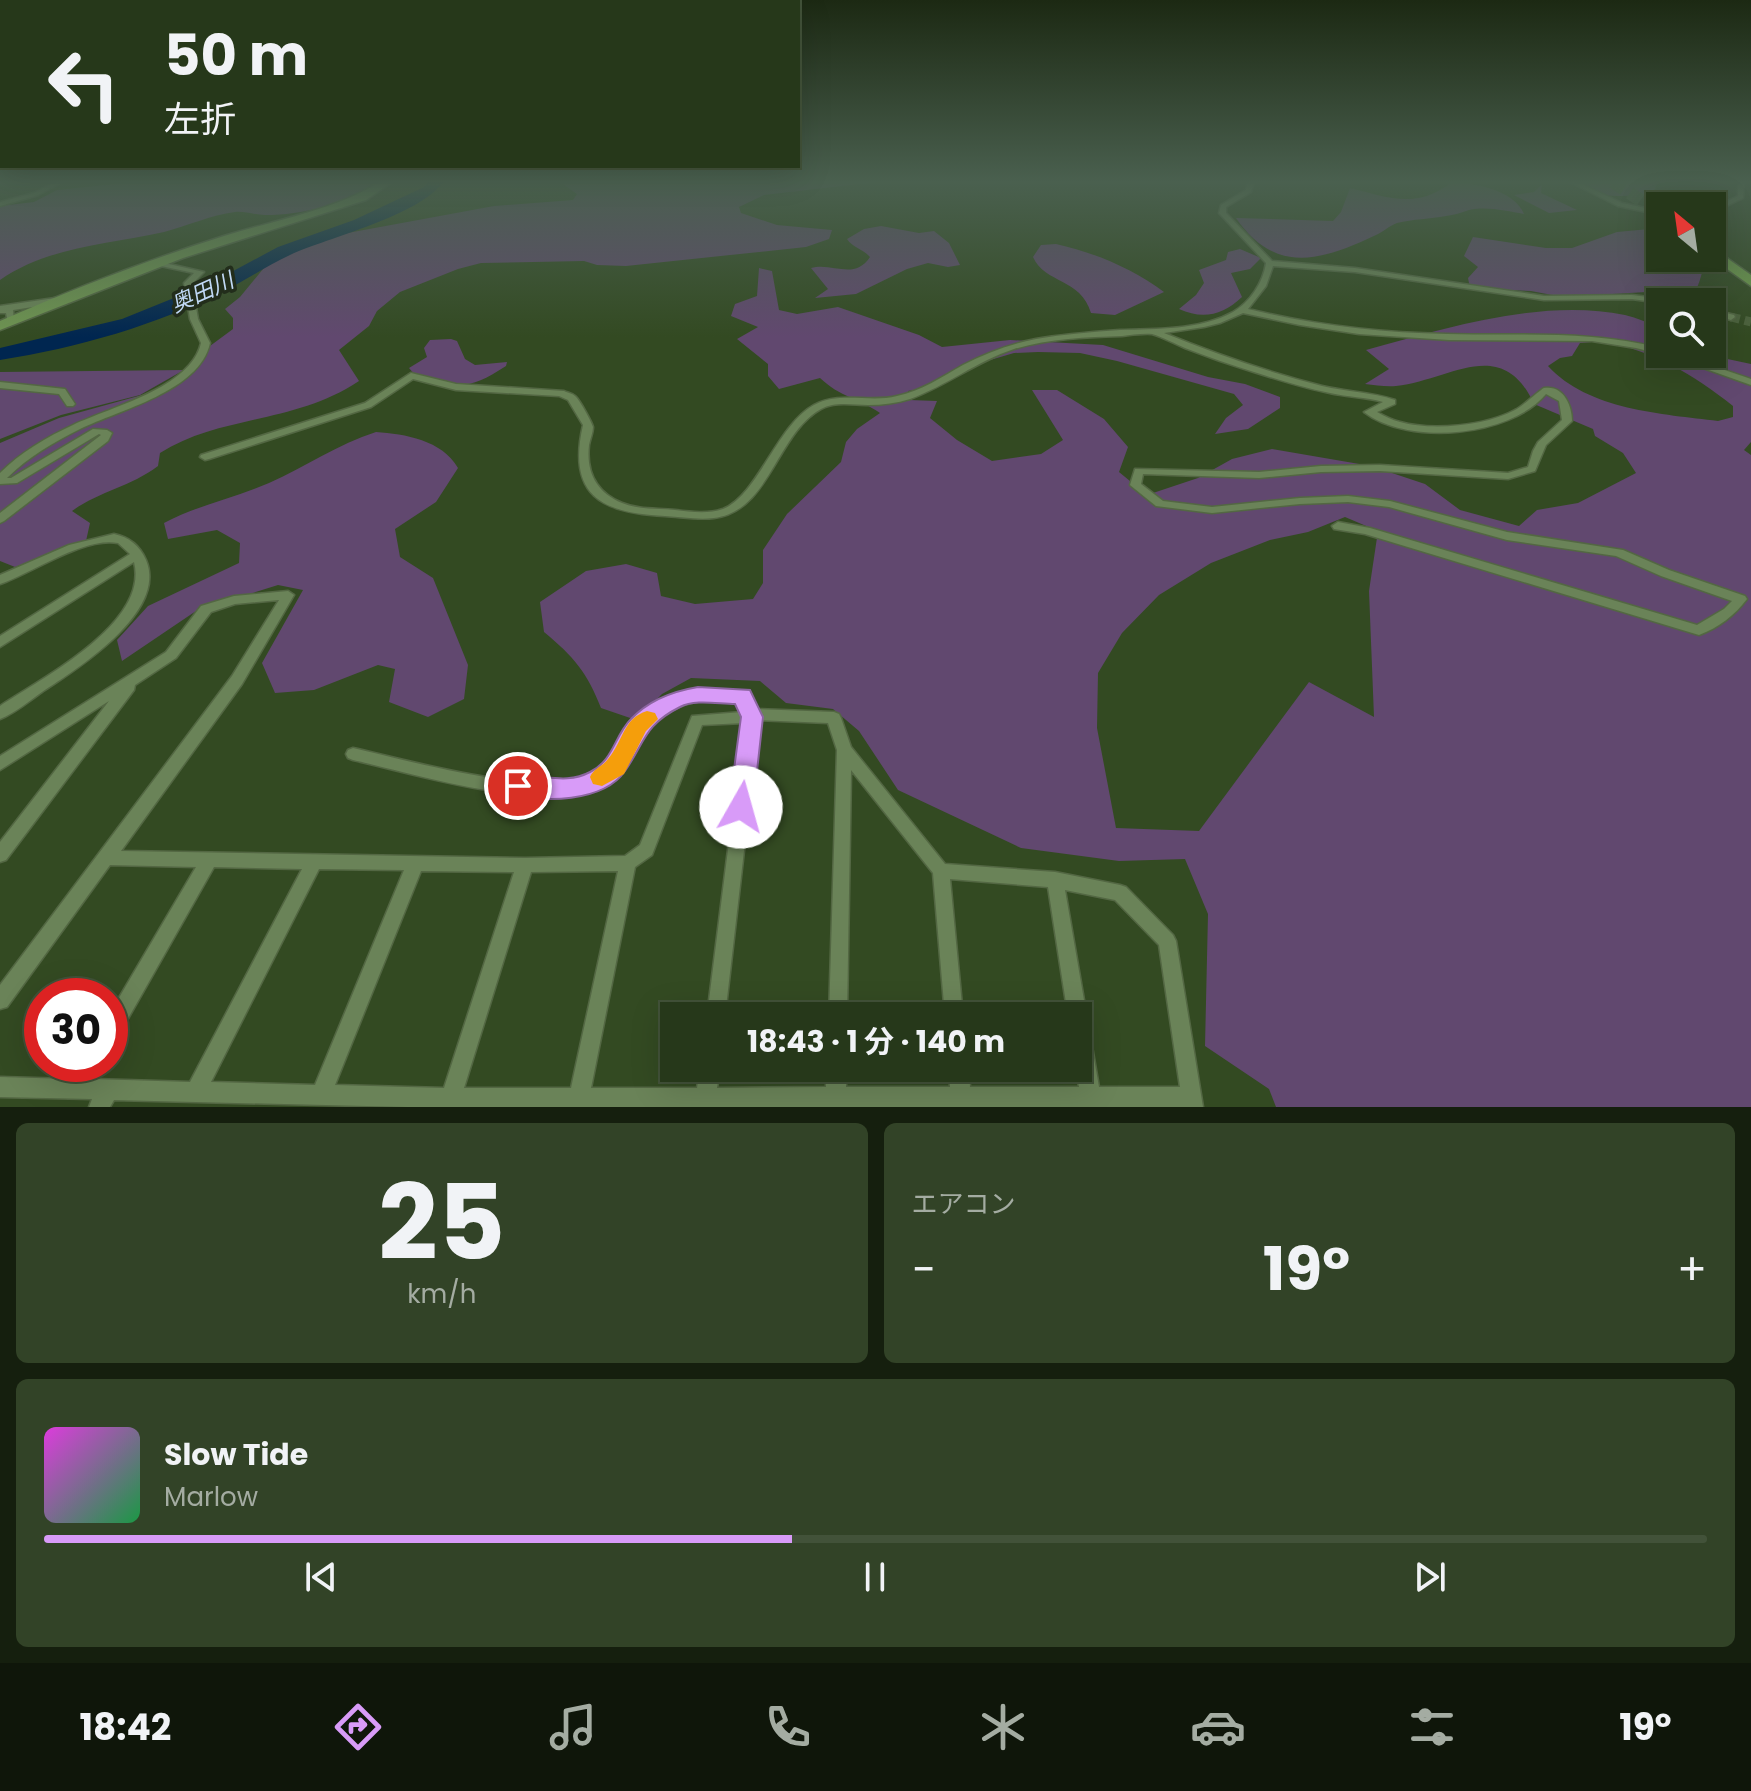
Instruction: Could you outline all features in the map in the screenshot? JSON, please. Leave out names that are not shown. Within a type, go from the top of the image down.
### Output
[{"type":"highway","points":[[1726,262],[1751,282]]},
{"type":"main road","points":[[5,324],[55,301],[251,234]]},
{"type":"street","points":[[1242,234],[1270,263],[1355,270],[1544,298],[1646,299]]},
{"type":"street","points":[[0,480],[10,468],[53,439],[161,391],[196,363],[205,347],[205,335],[195,323],[188,283],[200,272],[159,263]]},
{"type":"street","points":[[205,457],[368,405],[411,376],[456,387],[561,393],[572,398],[588,425],[582,452],[583,471],[593,489],[614,506],[633,511],[716,514],[735,507],[801,420],[817,405],[885,402],[909,396],[991,353],[1023,345],[1059,338],[1206,324],[1242,310],[1263,283],[1270,263]]},
{"type":"street","points":[[0,309],[55,301]]},
{"type":"street","points":[[0,309],[10,311],[5,324]]},
{"type":"street","points":[[1242,310],[1326,327],[1476,338],[1570,335],[1646,349]]},
{"type":"street","points":[[1726,316],[1731,317]]},
{"type":"street","points":[[1151,331],[1187,346],[1320,389],[1374,395],[1392,402],[1369,412],[1399,425],[1449,428],[1493,421],[1525,411],[1538,402],[1544,391],[1563,398],[1568,410],[1567,421],[1543,443],[1535,466],[1525,474],[1508,476],[1380,468],[1321,469],[1259,475],[1139,471],[1135,485],[1160,504],[1212,510],[1348,499],[1390,504],[1507,536],[1619,553],[1665,573],[1741,599],[1729,612],[1699,630],[1366,531],[1338,526]]},
{"type":"street","points":[[1714,368],[1751,382]]},
{"type":"street","points":[[0,385],[62,391],[70,404]]},
{"type":"street","points":[[0,480],[13,481],[97,431],[107,433],[104,439],[0,519]]},
{"type":"street","points":[[0,713],[90,651],[118,626],[142,587],[142,564],[133,548],[113,538],[86,543],[4,574]]},
{"type":"street","points":[[0,642],[137,555]]},
{"type":"street","points":[[0,764],[171,655],[206,609],[234,600],[288,595],[237,680],[0,1000]]},
{"type":"street","points":[[0,855],[136,677]]},
{"type":"street","points":[[353,754],[497,783],[561,791],[594,782],[616,767],[638,725],[676,698],[742,696],[751,716],[718,1002]]},
{"type":"street","points":[[106,858],[415,864],[628,863],[646,850],[697,720],[751,716],[834,718],[844,750],[838,1002]]},
{"type":"street","points":[[844,750],[941,871],[953,1002]]},
{"type":"street","points":[[128,1000],[209,860]]},
{"type":"street","points":[[196,1091],[314,862]]},
{"type":"street","points":[[579,1098],[628,863]]},
{"type":"street","points":[[321,1094],[415,864]]},
{"type":"street","points":[[451,1098],[525,865]]},
{"type":"street","points":[[0,1087],[77,1088],[104,1098],[196,1091],[451,1098],[479,1102],[579,1098],[836,1097],[873,1102],[961,1097],[1091,1097],[1192,1102],[1167,941],[1120,893],[1055,880],[941,871]]},
{"type":"street","points":[[1055,880],[1075,1002]]},
{"type":"street","points":[[77,1088],[80,1082]]},
{"type":"street","points":[[706,1098],[708,1082]]},
{"type":"street","points":[[836,1082],[836,1097]]},
{"type":"street","points":[[960,1082],[961,1097]]},
{"type":"street","points":[[1089,1082],[1091,1097]]},
{"type":"shaded area","points":[[0,234],[155,234],[58,253],[0,280]]},
{"type":"shaded area","points":[[344,234],[831,234],[829,239],[806,247],[626,266],[597,265],[584,261],[481,263],[458,269],[400,292],[377,311],[369,326],[339,350],[359,381],[309,405],[183,441],[160,453],[158,466],[147,473],[72,511],[90,523],[86,541],[15,567],[0,561],[0,443],[59,418],[171,387],[189,372],[195,357],[233,329],[233,318],[225,309],[240,297],[273,257],[315,239]]},
{"type":"shaded area","points":[[856,234],[937,234],[949,243],[960,265],[948,267],[928,263],[907,269],[856,294],[815,298],[828,289],[811,268],[857,268],[870,257],[847,239]]},
{"type":"shaded area","points":[[1249,234],[1378,234],[1336,251],[1300,258],[1267,248]]},
{"type":"shaded area","points":[[1612,234],[1646,234],[1646,272],[1702,272],[1696,288],[1646,288],[1646,292],[1563,297],[1531,291],[1470,288],[1468,278],[1478,267],[1464,256],[1473,237],[1546,248],[1572,248]]},
{"type":"shaded area","points":[[1056,244],[1113,262],[1164,292],[1115,315],[1091,313],[1079,293],[1046,272],[1033,257],[1041,245]]},
{"type":"shaded area","points":[[1240,249],[1261,258],[1250,269],[1231,273],[1242,297],[1228,308],[1212,314],[1179,309],[1196,295],[1204,283],[1199,270],[1226,260],[1228,252]]},
{"type":"shaded area","points":[[759,268],[772,271],[779,310],[797,314],[838,307],[919,335],[942,347],[1010,340],[1103,345],[1208,377],[1245,384],[1280,397],[1280,408],[1248,429],[1215,434],[1226,418],[1243,405],[1234,394],[1080,353],[1038,352],[1014,353],[963,368],[938,386],[908,391],[909,400],[937,401],[930,418],[957,440],[992,461],[1041,454],[1063,440],[1032,390],[1057,390],[1104,419],[1128,447],[1119,472],[1147,495],[1198,478],[1232,459],[1272,449],[1371,466],[1425,484],[1460,510],[1519,526],[1537,510],[1578,503],[1636,473],[1623,453],[1595,436],[1593,429],[1534,404],[1521,383],[1507,371],[1491,366],[1473,366],[1396,386],[1365,384],[1389,369],[1366,350],[1461,325],[1528,313],[1561,310],[1625,315],[1646,322],[1646,354],[1603,341],[1580,343],[1572,356],[1560,358],[1548,366],[1565,381],[1605,401],[1651,412],[1718,421],[1733,417],[1733,406],[1675,368],[1726,368],[1726,359],[1751,364],[1751,442],[1744,450],[1751,455],[1751,1107],[1276,1107],[1269,1089],[1205,1046],[1208,914],[1185,859],[1119,861],[1021,848],[898,790],[859,731],[833,709],[786,703],[760,681],[691,678],[662,694],[636,720],[601,708],[578,666],[544,632],[540,602],[586,571],[626,564],[657,573],[661,596],[695,604],[753,599],[763,583],[763,550],[787,514],[841,462],[846,442],[857,429],[880,413],[820,378],[779,389],[768,376],[768,364],[737,339],[758,327],[731,316],[735,304],[757,296]],"holes":[[[1345,517],[1378,531],[1369,591],[1374,717],[1309,682],[1199,831],[1116,828],[1097,728],[1098,673],[1122,633],[1159,595],[1211,563],[1270,540],[1308,532]]]},
{"type":"shaded area","points":[[430,340],[457,341],[465,359],[475,365],[507,362],[506,366],[478,381],[462,385],[424,379],[409,368],[427,357],[424,348]]},
{"type":"shaded area","points":[[184,370],[140,395],[61,415],[0,439],[0,372]]},
{"type":"shaded area","points":[[376,432],[422,440],[443,451],[458,468],[436,502],[395,529],[400,557],[433,578],[468,665],[464,699],[428,717],[389,702],[395,669],[378,665],[314,690],[275,693],[262,663],[303,590],[278,585],[196,611],[122,661],[117,640],[148,606],[239,563],[240,543],[217,530],[168,539],[164,523],[269,483]]},
{"type":"waterway","name":"奥田川","points":[[0,354],[129,323],[218,287],[284,251],[331,234]]},
{"type":"tunnel","points":[[1731,317],[1751,322]]},
{"type":"slow traffic","points":[[602,777],[616,767],[638,725],[647,719]]},
{"type":"route","points":[[518,786],[561,791],[594,782],[616,767],[638,725],[676,698],[742,696],[752,717],[741,807]]}]
